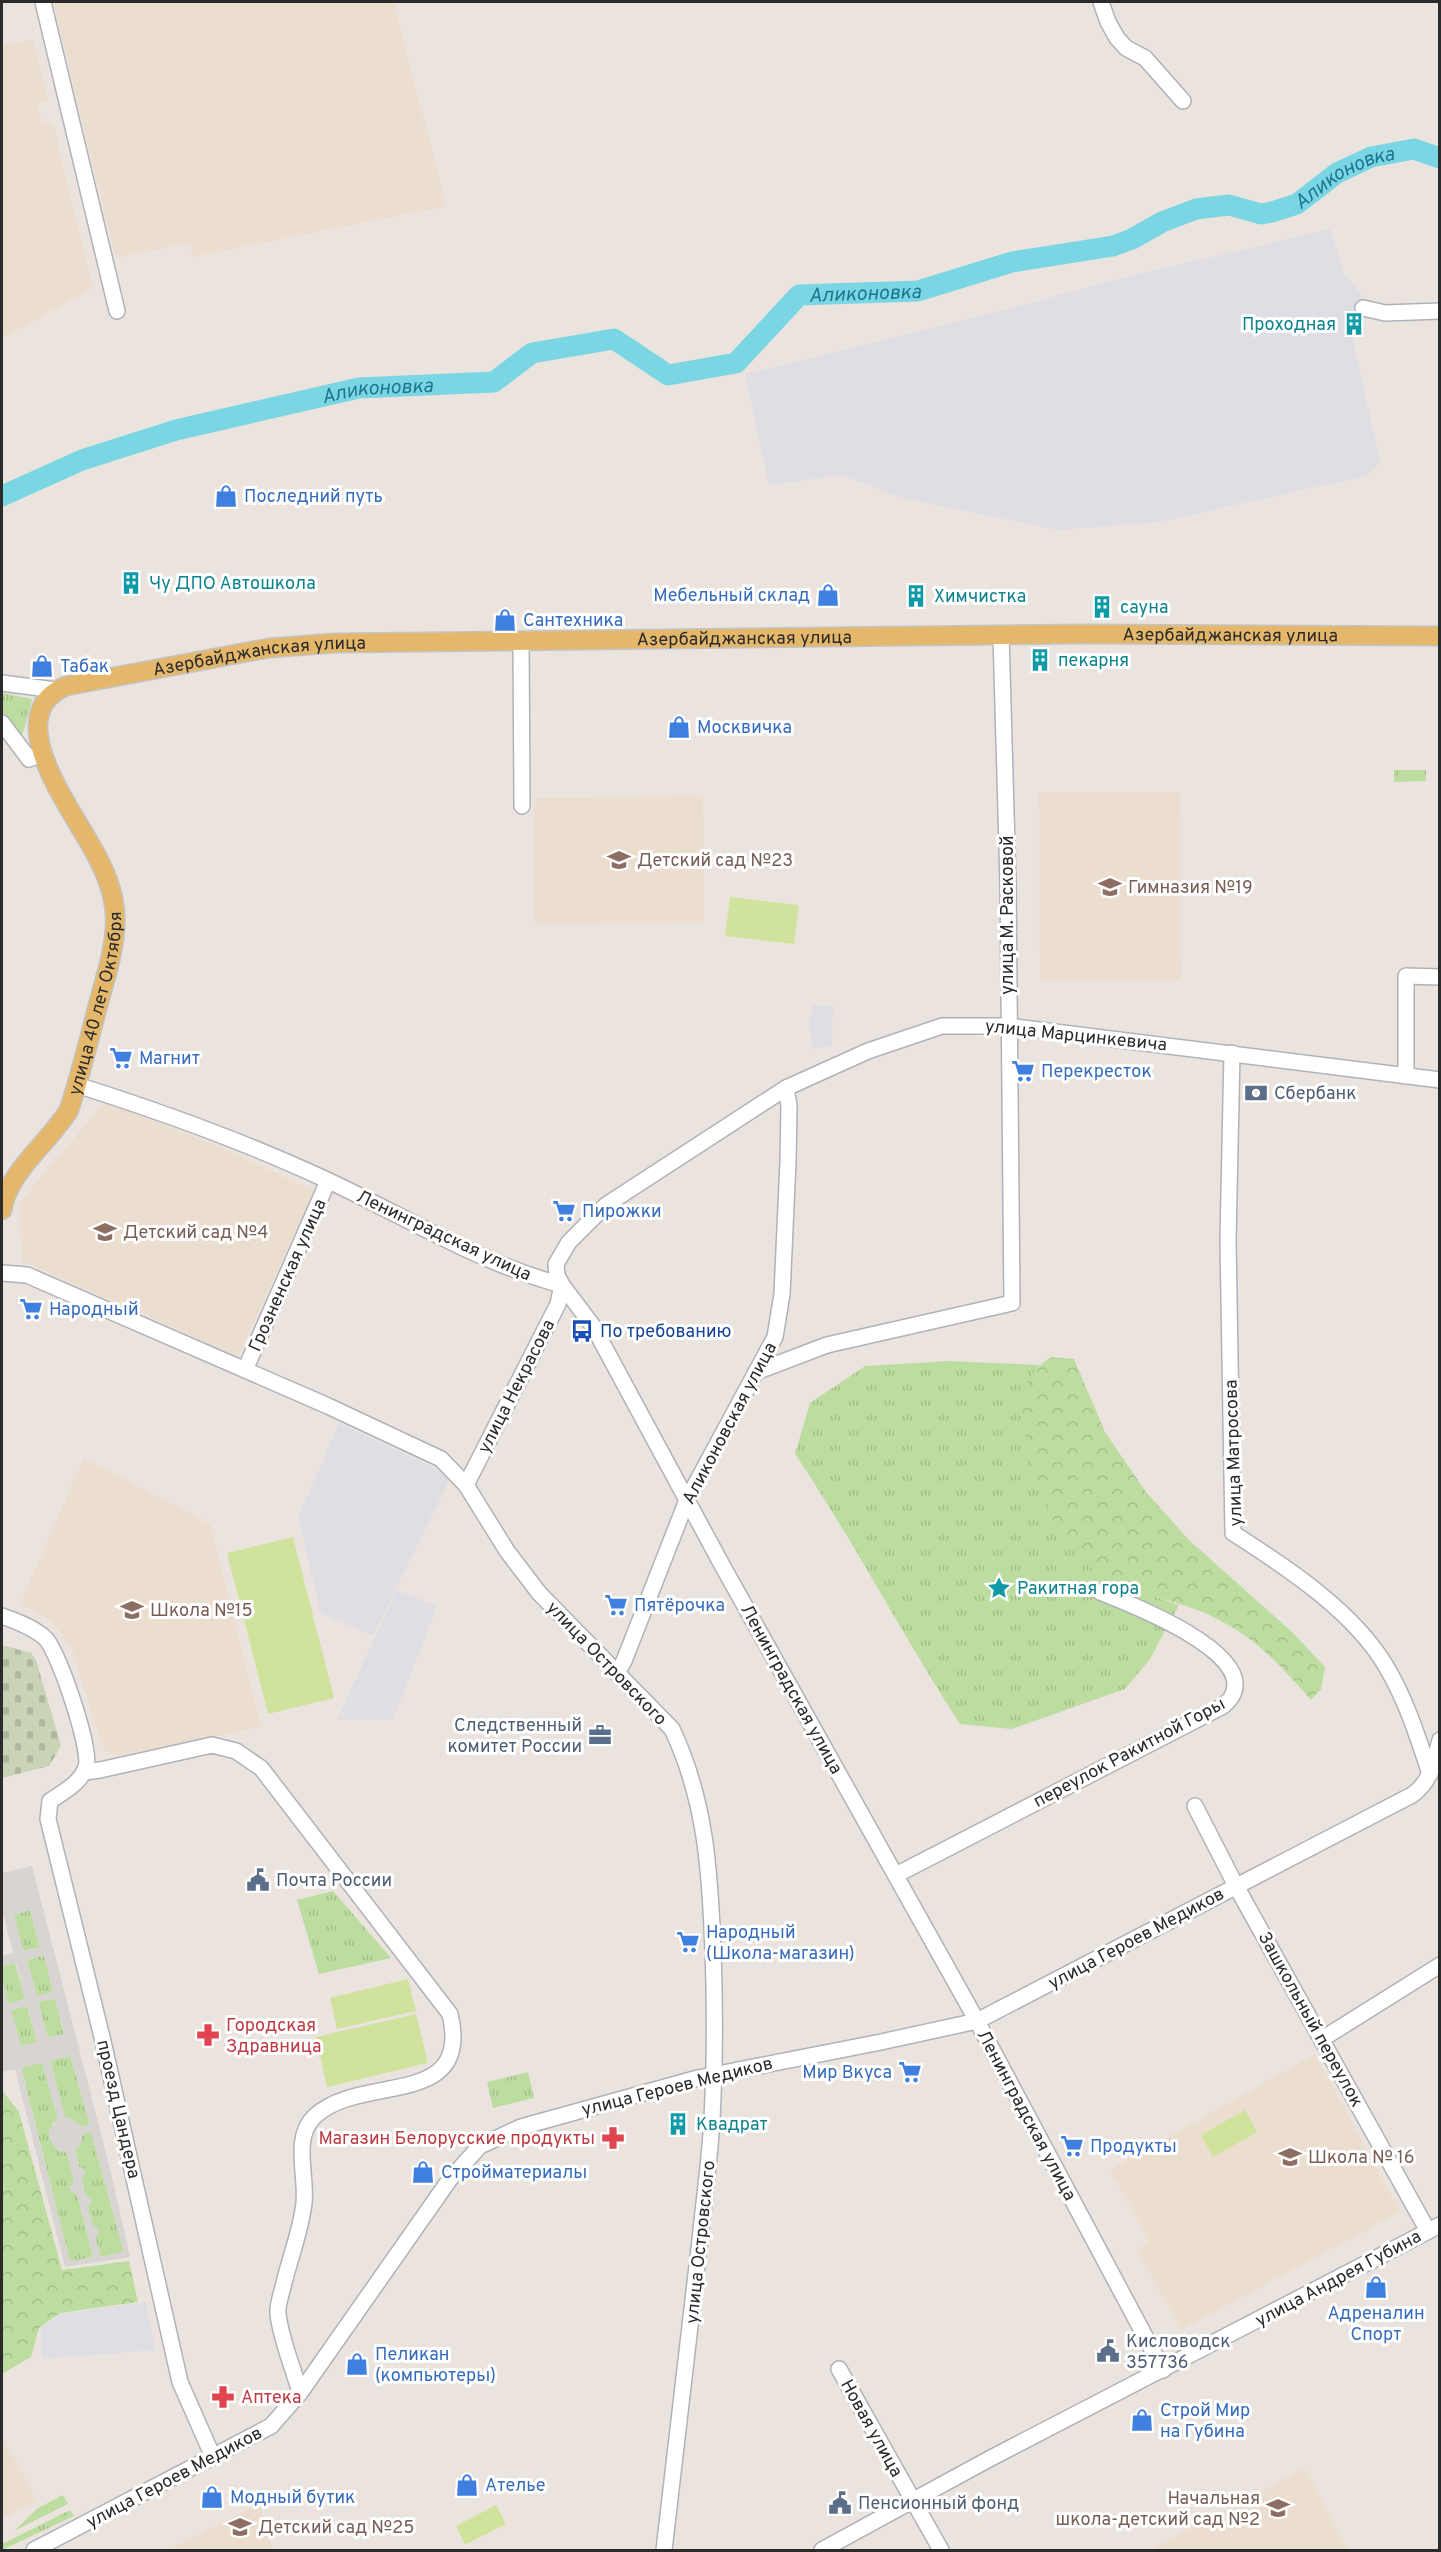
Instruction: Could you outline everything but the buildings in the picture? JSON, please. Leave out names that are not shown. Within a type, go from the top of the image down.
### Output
[{"type":"main road","name":"Азербайджанская улица","points":[[55,690],[66,686],[269,648],[335,643],[1001,635],[1440,636]]},
{"type":"main road","name":"улица 40 лет Октября","points":[[2,1210],[10,1184],[58,1128],[69,1110],[108,967],[115,931],[115,906],[105,874],[39,755],[35,742],[35,726],[39,710],[55,690]]},
{"type":"street","points":[[43,2],[117,311]]},
{"type":"street","points":[[1101,2],[1107,22],[1117,38],[1126,48],[1145,58],[1183,101]]},
{"type":"street","points":[[1363,308],[1385,313],[1440,311]]},
{"type":"street","name":"улица М. Расковой","points":[[756,1372],[827,1345],[1012,1303],[1008,883],[1001,635]]},
{"type":"street","points":[[521,640],[522,806]]},
{"type":"street","points":[[2,683],[55,690]]},
{"type":"street","points":[[2,723],[29,759],[39,755]]},
{"type":"street","points":[[1406,1076],[1406,976],[1440,976]]},
{"type":"street","name":"улица Марцинкевича","points":[[562,1285],[557,1275],[556,1264],[561,1254],[578,1232],[606,1205],[786,1088],[868,1051],[942,1026],[1008,1026],[1440,1080]]},
{"type":"street","name":"улица Матросова","points":[[1232,1053],[1228,1240],[1233,1533],[1296,1574],[1359,1631],[1386,1666],[1406,1705],[1430,1774]]},
{"type":"street","name":"Ленинградская улица","points":[[77,1085],[257,1150],[328,1181],[467,1250],[531,1277],[562,1285],[593,1326],[687,1500],[977,2021],[1164,2370]]},
{"type":"street","name":"Аликоновская улица","points":[[617,1673],[624,1661],[687,1500],[775,1337],[782,1294],[788,1162],[789,1105],[786,1088]]},
{"type":"street","name":"Грозненская улица","points":[[245,1370],[328,1181]]},
{"type":"street","name":"улица Островского","points":[[2,1272],[27,1275],[441,1459],[466,1485],[507,1551],[539,1593],[672,1729],[685,1757],[694,1785],[706,1838],[714,1991],[712,2119],[664,2550]]},
{"type":"street","name":"улица Некрасова","points":[[466,1485],[558,1304],[562,1285]]},
{"type":"street","name":"переулок Ракитной Горы","points":[[896,1875],[1223,1706],[1232,1696],[1235,1684],[1232,1673],[1226,1663],[1213,1652],[1170,1621],[1100,1592]]},
{"type":"street","points":[[2,1616],[46,1638],[56,1652],[65,1675],[84,1743],[87,1765],[84,1772]]},
{"type":"street","name":"улица Героев Медиков","points":[[34,2550],[60,2544],[271,2426],[300,2393],[450,2179],[480,2146],[521,2127],[713,2074],[977,2021],[1412,1795],[1423,1787],[1430,1774],[1440,1740]]},
{"type":"street","points":[[84,1772],[212,1745],[236,1751],[261,1768],[450,2014],[453,2028],[452,2055],[442,2068],[424,2081],[339,2099],[314,2117],[302,2139],[304,2204],[277,2312],[300,2393]]},
{"type":"street","name":"проезд Цандера","points":[[84,1772],[80,1778],[50,1801],[48,1819],[102,2037],[180,2382],[213,2457]]},
{"type":"street","name":"Зашкольный переулок","points":[[1196,1806],[1236,1886],[1322,2039],[1434,2228]]},
{"type":"street","points":[[1322,2039],[1440,1965]]},
{"type":"street","name":"улица Андрея Губина","points":[[822,2550],[912,2500],[1434,2228]]},
{"type":"street","name":"Новая улица","points":[[839,2369],[941,2550]]},
{"type":"shaded area","points":[[53,2],[394,2],[446,206],[193,257],[190,243],[116,258]]},
{"type":"shaded area","points":[[33,40],[48,101],[38,103],[42,125],[53,123],[93,288],[9,335],[2,336],[2,45]]},
{"type":"shaded area","points":[[1330,229],[1343,272],[1367,302],[1361,316],[1364,332],[1352,335],[1380,463],[1365,476],[1160,522],[1057,530],[902,498],[843,475],[769,485],[745,374],[1135,275]]},
{"type":"shaded area","name":"Гимназия №19","points":[[1039,792],[1180,792],[1181,981],[1040,981]]},
{"type":"shaded area","name":"Детский сад №23","points":[[703,796],[704,923],[535,924],[534,798]]},
{"type":"shaded area","points":[[813,1005],[833,1006],[832,1046],[813,1049],[809,1024]]},
{"type":"shaded area","name":"Детский сад №4","points":[[105,1102],[225,1149],[314,1191],[238,1356],[22,1261],[19,1203]]},
{"type":"shaded area","points":[[339,1423],[451,1476],[373,1636],[321,1613],[298,1518]]},
{"type":"shaded area","name":"Школа №15","points":[[84,1458],[210,1524],[261,1727],[114,1756],[103,1748],[72,1649],[56,1627],[45,1617],[20,1604]]},
{"type":"shaded area","points":[[397,1590],[437,1606],[393,1720],[337,1720]]},
{"type":"shaded area","points":[[32,1866],[109,2165],[130,2257],[65,2267],[15,2069],[2,2072],[2,1978],[8,2003],[25,1999],[16,1963],[2,1966],[2,1956],[13,1953],[4,1917],[2,1917],[2,1873]],"holes":[[[30,1910],[40,1947],[24,1951],[14,1915]],[[44,1956],[53,1991],[37,1996],[27,1960]],[[55,1998],[64,2034],[48,2038],[38,2002]],[[27,2006],[37,2042],[21,2046],[11,2010]],[[70,2056],[90,2124],[81,2127],[71,2118],[65,2117],[50,2061]],[[42,2063],[58,2120],[49,2130],[49,2139],[58,2151],[67,2153],[74,2182],[69,2187],[70,2192],[78,2195],[93,2257],[70,2261],[21,2068]],[[91,2132],[124,2252],[101,2257],[95,2237],[99,2234],[98,2228],[93,2225],[88,2208],[92,2199],[85,2194],[81,2178],[85,2174],[84,2169],[78,2166],[75,2150],[82,2142],[82,2135]]]},
{"type":"shaded area","name":"Школа № 16","points":[[1315,2054],[1400,2212],[1181,2330],[1137,2249],[1150,2242],[1110,2170]]},
{"type":"shaded area","points":[[146,2302],[155,2350],[42,2359],[41,2327],[60,2314]]},
{"type":"shaded area","points":[[2,2435],[37,2501],[2,2519]]},
{"type":"shaded area","name":"Начальная школа-детский сад №2","points":[[1305,2468],[1348,2550],[1156,2550],[1154,2548]]},
{"type":"shaded area","name":"Детский сад №25","points":[[260,2503],[273,2550],[168,2550]]},
{"type":"green space","points":[[2,693],[32,699],[22,735],[17,735],[2,713]]},
{"type":"green space","points":[[1394,770],[1426,770],[1426,781],[1394,782]]},
{"type":"green space","points":[[730,897],[799,905],[794,944],[725,936]]},
{"type":"green space","points":[[1051,1357],[1074,1359],[1105,1432],[1146,1492],[1189,1540],[1292,1632],[1325,1667],[1321,1689],[1311,1700],[1276,1662],[1239,1631],[1207,1614],[1109,1579],[1093,1569],[1064,1538],[1051,1515],[1037,1479],[1023,1419],[1023,1402],[1027,1383],[1035,1370]]},
{"type":"green space","points":[[948,1361],[1039,1365],[1025,1388],[1096,1571],[1139,1591],[1179,1605],[1150,1659],[1125,1689],[1012,1729],[960,1724],[838,1520],[795,1454],[810,1403],[865,1366]]},
{"type":"green space","points":[[293,1537],[334,1698],[268,1714],[227,1553]]},
{"type":"green space","points":[[2,1645],[31,1653],[36,1660],[61,1746],[49,1766],[2,1778]]},
{"type":"green space","points":[[333,1891],[391,1958],[319,1974],[297,1900]]},
{"type":"green space","points":[[30,1910],[40,1947],[23,1951],[13,1915]]},
{"type":"green space","points":[[44,1955],[53,1992],[37,1996],[27,1960]]},
{"type":"green space","points":[[15,1963],[25,1999],[8,2004],[2,1978],[2,1966]]},
{"type":"green space","points":[[408,1979],[416,2011],[337,2029],[330,1998]]},
{"type":"green space","points":[[55,1998],[64,2034],[48,2038],[38,2002]]},
{"type":"green space","points":[[27,2006],[37,2042],[20,2046],[11,2010]]},
{"type":"green space","points":[[416,2014],[428,2063],[327,2087],[316,2037]]},
{"type":"green space","points":[[70,2056],[90,2124],[80,2127],[65,2118],[50,2060]]},
{"type":"green space","points":[[42,2062],[58,2120],[52,2124],[67,2153],[93,2257],[70,2262],[21,2067]]},
{"type":"green space","points":[[528,2072],[534,2098],[493,2108],[487,2082]]},
{"type":"green space","points":[[2,2090],[19,2112],[62,2270],[129,2261],[138,2302],[60,2313],[39,2328],[31,2357],[2,2374]]},
{"type":"green space","points":[[1245,2110],[1257,2132],[1213,2157],[1201,2135]]},
{"type":"green space","points":[[91,2132],[124,2252],[100,2257],[88,2208],[89,2197],[85,2194],[75,2149],[79,2146],[82,2135]]},
{"type":"green space","points":[[63,2495],[68,2504],[14,2531],[38,2508]]},
{"type":"green space","points":[[496,2505],[506,2524],[465,2545],[456,2526]]},
{"type":"green space","points":[[70,2510],[74,2516],[2,2550],[2,2544]]},
{"type":"waterway","name":"Аликоновка","points":[[2,496],[82,460],[176,430],[359,388],[494,382],[532,353],[614,339],[668,375],[736,363],[799,295],[918,291],[1012,262],[1113,246],[1132,239],[1162,222],[1196,209],[1229,205],[1261,214],[1272,212],[1297,204],[1337,173],[1371,157],[1414,149],[1440,158]]},
{"type":"place","name":"Проходная","points":[[1354,324]]},
{"type":"place","name":"Последний путь","points":[[226,496]]},
{"type":"place","name":"Чу ДПО Автошкола","points":[[131,583]]},
{"type":"place","name":"Мебельный склад","points":[[828,595]]},
{"type":"place","name":"Химчистка","points":[[916,596]]},
{"type":"place","name":"сауна","points":[[1102,607]]},
{"type":"place","name":"Сантехника","points":[[505,620]]},
{"type":"place","name":"пекарня","points":[[1040,660]]},
{"type":"place","name":"Табак","points":[[42,666]]},
{"type":"place","name":"Москвичка","points":[[679,727]]},
{"type":"place","name":"Детский сад №23","points":[[619,860]]},
{"type":"place","name":"Гимназия №19","points":[[1110,887]]},
{"type":"place","name":"Магнит","points":[[121,1058]]},
{"type":"place","name":"Перекресток","points":[[1023,1071]]},
{"type":"place","name":"Сбербанк","points":[[1256,1093]]},
{"type":"place","name":"Пирожки","points":[[564,1211]]},
{"type":"place","name":"Детский сад №4","points":[[105,1232]]},
{"type":"place","name":"Народный","points":[[31,1309]]},
{"type":"place","name":"По требованию","points":[[582,1331]]},
{"type":"place","name":"Ракитная гора","points":[[999,1588]]},
{"type":"place","name":"Пятёрочка","points":[[616,1605]]},
{"type":"place","name":"Школа №15","points":[[132,1610]]},
{"type":"place","name":"Следственный комитет России","points":[[600,1735]]},
{"type":"place","name":"Почта России","points":[[258,1880]]},
{"type":"place","name":"Народный (Школа-магазин)","points":[[688,1942]]},
{"type":"place","name":"Городская Здравница","points":[[208,2035]]},
{"type":"place","name":"Мир Вкуса","points":[[910,2072]]},
{"type":"place","name":"Квадрат","points":[[678,2124]]},
{"type":"place","name":"Магазин Белорусские продукты","points":[[613,2138]]},
{"type":"place","name":"Продукты","points":[[1072,2146]]},
{"type":"place","name":"Школа № 16","points":[[1290,2157]]},
{"type":"place","name":"Стройматериалы","points":[[423,2172]]},
{"type":"place","name":"Адреналин Спорт","points":[[1376,2287]]},
{"type":"place","name":"Кисловодск 357736","points":[[1108,2351]]},
{"type":"place","name":"Пеликан (компьютеры)","points":[[357,2364]]},
{"type":"place","name":"Аптека","points":[[223,2397]]},
{"type":"place","name":"Строй Мир на Губина","points":[[1142,2420]]},
{"type":"place","name":"Ателье","points":[[467,2485]]},
{"type":"place","name":"Модный бутик","points":[[212,2497]]},
{"type":"place","name":"Пенсионный фонд","points":[[840,2503]]},
{"type":"place","name":"Начальная школа-детский сад №2","points":[[1278,2508]]},
{"type":"place","name":"Детский сад №25","points":[[240,2527]]}]
